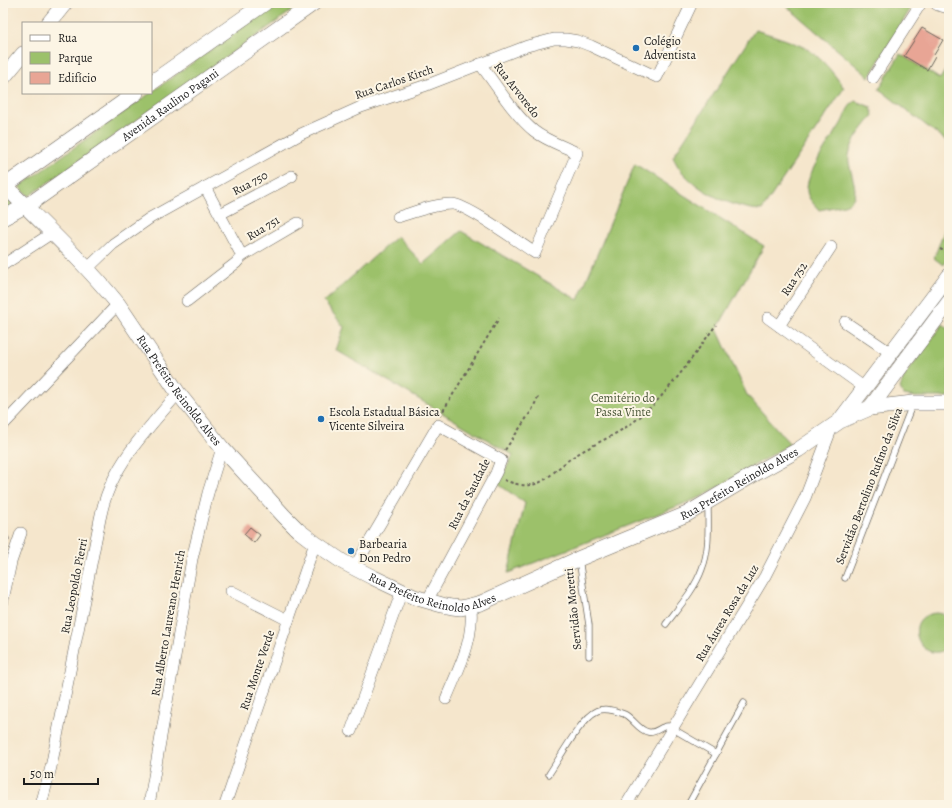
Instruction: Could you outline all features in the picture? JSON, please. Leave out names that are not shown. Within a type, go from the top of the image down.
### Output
[{"type":"main road","points":[[50,22],[65,3]]},
{"type":"main road","points":[[152,82],[264,3]]},
{"type":"main road","name":"Avenida Raulino Pagani","points":[[3,218],[26,206],[314,3]]},
{"type":"main road","points":[[938,3],[949,6]]},
{"type":"main road","points":[[3,78],[22,55]]},
{"type":"main road","points":[[4,185],[135,94]]},
{"type":"main road","name":"Rua Prefeito Reinoldo Alves","points":[[4,185],[88,268],[118,304],[178,393],[222,448],[284,516],[315,544],[354,568],[427,601],[452,607],[471,606],[495,597],[578,559],[687,514],[798,450],[836,424],[870,408]]},
{"type":"main road","points":[[836,424],[949,276]]},
{"type":"main road","points":[[870,408],[949,302]]},
{"type":"main road","points":[[868,384],[870,408]]},
{"type":"main road","points":[[870,408],[913,403],[949,403]]},
{"type":"street","name":"Rua Carlos Kirch","points":[[88,268],[114,244],[150,218],[301,134],[361,107],[427,85],[527,46],[554,39],[578,41],[657,77],[692,3]]},
{"type":"street","points":[[873,78],[921,3]]},
{"type":"street","name":"Rua Arvoredo","points":[[398,217],[439,205],[454,204],[469,210],[535,253],[578,153],[550,141],[532,130],[513,108],[480,64]]},
{"type":"street","name":"Rua 750","points":[[220,214],[292,176]]},
{"type":"street","points":[[204,187],[242,256]]},
{"type":"street","name":"Rua 751","points":[[187,301],[232,267],[242,256],[298,223]]},
{"type":"street","points":[[3,265],[52,233]]},
{"type":"street","name":"Rua 752","points":[[779,326],[831,247]]},
{"type":"street","points":[[4,421],[118,304]]},
{"type":"street","points":[[768,318],[868,384]]},
{"type":"street","points":[[845,322],[891,353]]},
{"type":"street","name":"Rua Leopoldo Pierri","points":[[41,805],[51,767],[103,506],[115,476],[124,461],[178,393]]},
{"type":"street","name":"Rua Áurea Rosa da Luz","points":[[626,805],[769,570],[805,498],[836,424]]},
{"type":"street","points":[[354,568],[438,425]]},
{"type":"street","name":"Rua da Saudade","points":[[427,601],[496,473],[501,460],[438,425]]},
{"type":"street","name":"Rua Alberto Laureano Henrich","points":[[148,805],[192,559],[208,493],[222,448]]},
{"type":"street","points":[[3,600],[11,562],[21,532]]},
{"type":"street","name":"Rua Monte Verde","points":[[225,805],[315,544]]},
{"type":"street","points":[[231,590],[288,620]]},
{"type":"street","points":[[351,731],[402,591]]},
{"type":"street","points":[[446,699],[469,641],[472,623],[471,606]]},
{"type":"lane","name":"Servidão Bertolino Rufino da Silva","points":[[845,578],[913,403]]},
{"type":"lane","points":[[666,624],[694,586],[702,570],[707,550],[708,502]]},
{"type":"lane","name":"Servidão Moretti","points":[[578,559],[589,625],[589,656]]},
{"type":"lane","points":[[688,805],[744,703]]},
{"type":"lane","points":[[549,774],[586,718],[598,710],[611,710],[626,715],[643,730],[649,733],[654,732],[664,726],[672,728],[716,754]]},
{"type":"path","points":[[940,249],[949,253]]},
{"type":"path","points":[[438,425],[440,414],[448,404],[499,318]]},
{"type":"path","points":[[496,473],[502,479],[512,483],[525,485],[539,484],[572,457],[635,421],[654,405],[716,325]]},
{"type":"path","points":[[501,460],[506,447],[532,410],[538,397]]},
{"type":"green space","points":[[276,3],[303,3],[29,196],[19,187],[149,94],[152,94],[152,92]]},
{"type":"green space","points":[[783,3],[914,3],[869,77]]},
{"type":"green space","points":[[755,30],[787,40],[811,51],[827,66],[844,88],[762,210],[751,209],[728,202],[705,191],[686,176],[679,168],[673,157]]},
{"type":"green space","points":[[900,54],[940,79],[949,64],[949,143],[879,89]]},
{"type":"green space","points":[[855,101],[871,107],[873,115],[853,144],[849,155],[850,168],[855,190],[854,196],[851,201],[844,205],[819,210],[808,196],[808,183],[815,165],[842,122],[848,108]]},
{"type":"green space","name":"Cemitério do Passa Vinte","points":[[635,164],[764,246],[717,329],[747,395],[790,444],[701,497],[508,573],[525,503],[498,484],[513,455],[336,350],[344,327],[324,302],[397,236],[423,264],[461,231],[578,300]]},
{"type":"green space","points":[[3,195],[11,202],[11,206],[10,209],[3,215]]},
{"type":"green space","points":[[949,218],[949,256],[943,265],[934,258]]},
{"type":"green space","points":[[943,324],[949,329],[949,397],[914,397],[904,395],[900,388],[905,375]]},
{"type":"green space","points":[[936,613],[943,614],[949,618],[949,647],[939,652],[930,651],[923,647],[918,639],[916,631],[918,623],[925,616]]},
{"type":"building","points":[[922,28],[943,40],[927,70],[904,56]]},
{"type":"building","points":[[250,527],[260,535],[254,543],[244,534]]},
{"type":"place","name":"Colégio Adventista","points":[[636,48]]},
{"type":"place","name":"Escola Estadual Básica Vicente Silveira","points":[[321,419]]},
{"type":"place","name":"Barbearia Don Pedro","points":[[351,551]]}]
